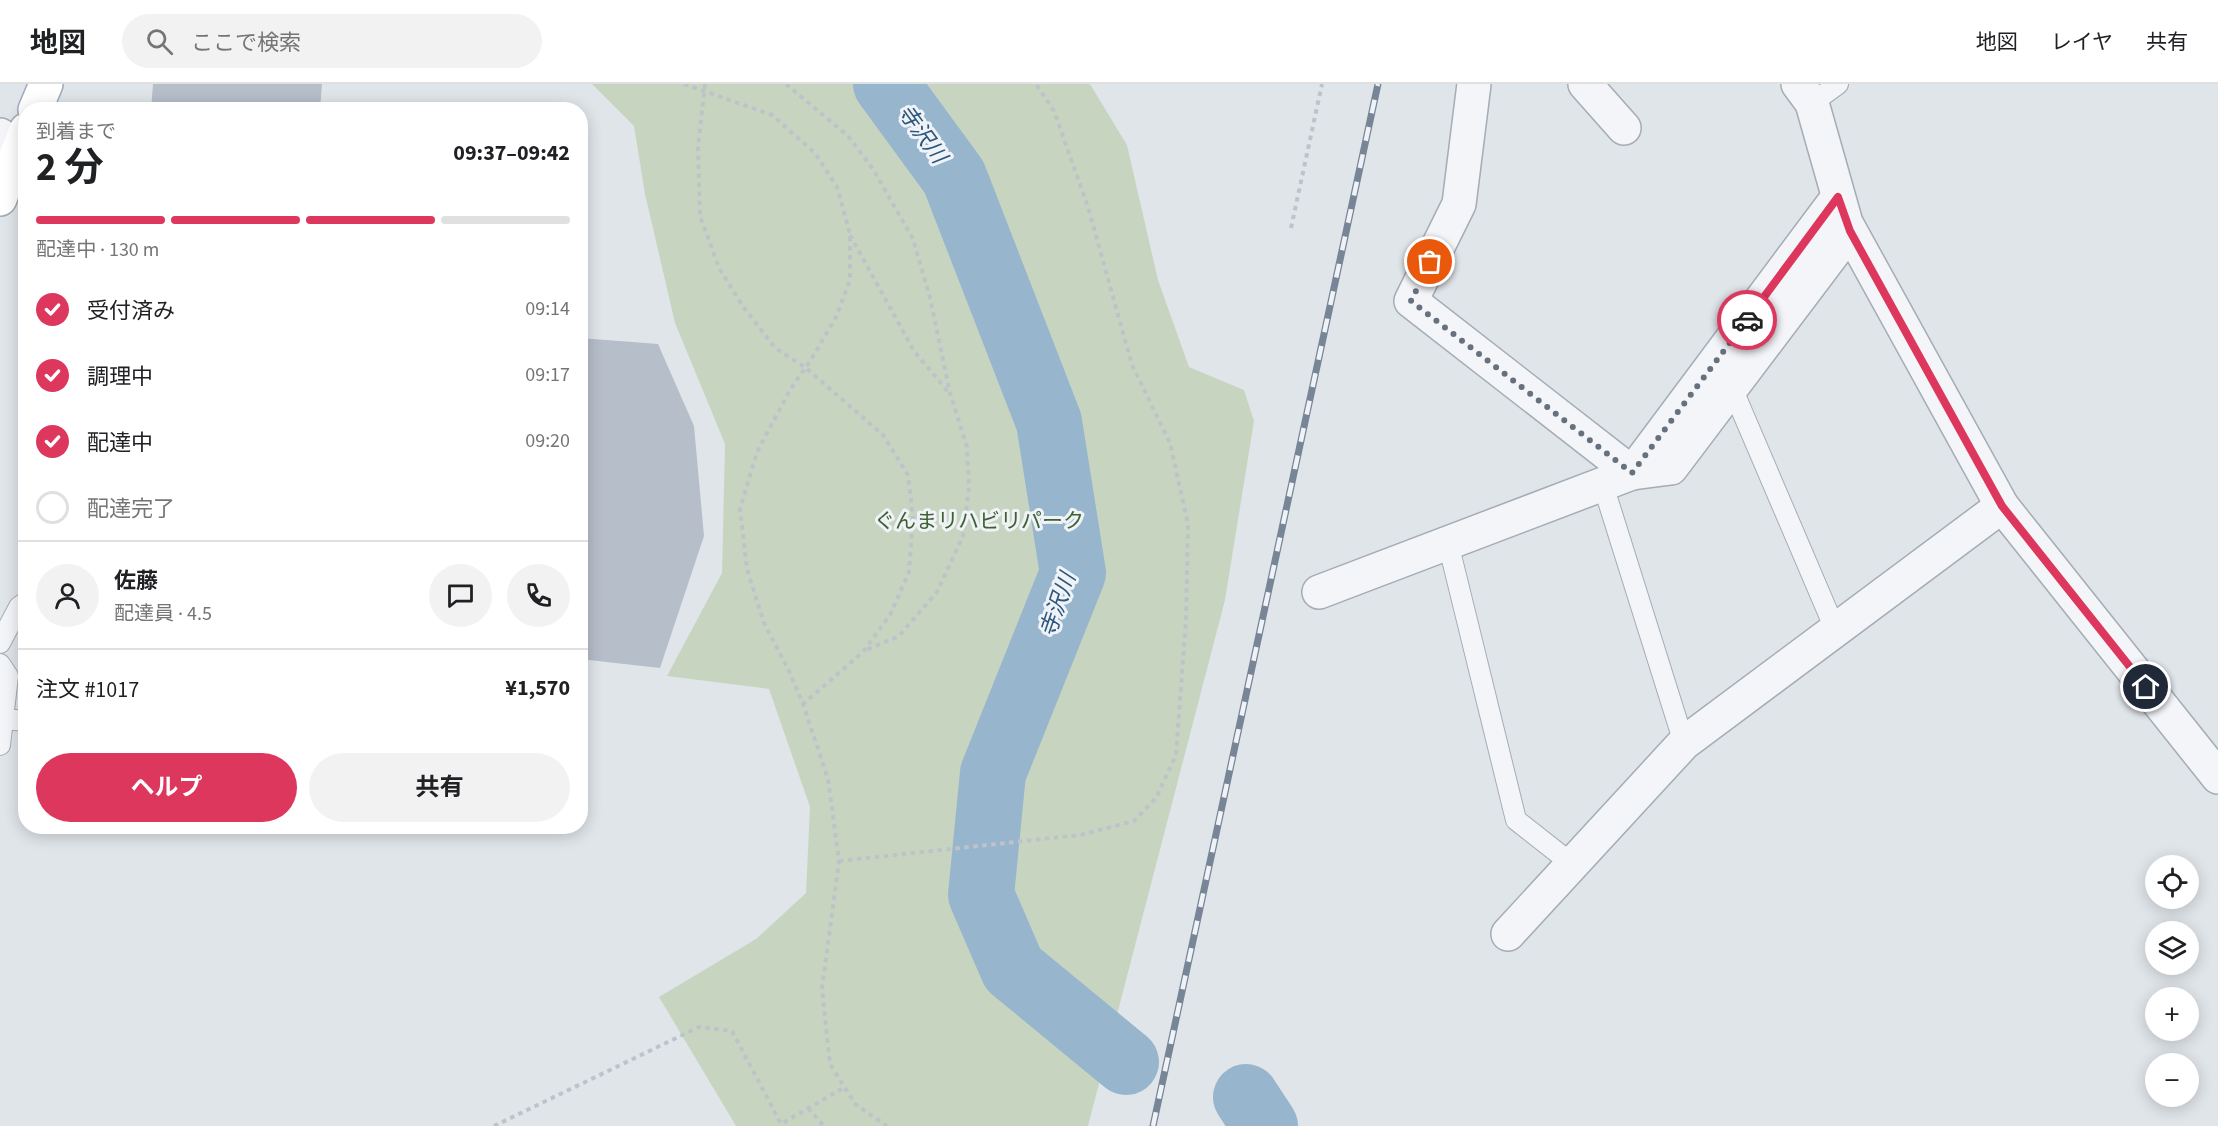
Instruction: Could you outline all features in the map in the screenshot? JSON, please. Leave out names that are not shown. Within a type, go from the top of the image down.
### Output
[{"type":"main road","points":[[38,102],[46,84]]},
{"type":"main road","points":[[0,199],[15,138]]},
{"type":"street","points":[[1474,84],[1459,204],[1411,301],[1618,479]]},
{"type":"street","points":[[1585,84],[1624,128]]},
{"type":"street","points":[[1805,93],[1850,231],[2002,506],[2218,777]]},
{"type":"street","points":[[1618,479],[1838,197]]},
{"type":"street","points":[[1319,592],[1618,479],[1671,468],[1850,231]]},
{"type":"street","points":[[1508,934],[1684,743],[2002,506]]},
{"type":"lane","points":[[1805,93],[1838,84]]},
{"type":"lane","points":[[1732,388],[1835,629]]},
{"type":"lane","points":[[1618,479],[1684,743]]},
{"type":"lane","points":[[1448,543],[1516,820],[1572,864]]},
{"type":"lane","points":[[0,643],[18,608]]},
{"type":"lane","points":[[0,664],[8,676],[0,745]]},
{"type":"lane","points":[[3,719],[18,720]]},
{"type":"path","points":[[684,84],[772,115],[815,153],[837,187],[850,234],[914,351],[950,393]]},
{"type":"path","points":[[705,84],[698,147],[700,216],[719,268],[742,305],[775,348],[806,368],[883,435],[908,475],[913,518],[909,572],[890,615],[863,652],[804,704]]},
{"type":"path","points":[[786,84],[848,136],[873,169],[913,239],[930,298],[950,393],[967,447],[969,487],[963,536],[937,592],[899,636],[863,652]]},
{"type":"path","points":[[839,861],[1080,835],[1134,820],[1156,798],[1176,755],[1186,619],[1188,524],[1170,443],[1132,365],[1088,207],[1054,111],[1036,84]]},
{"type":"path","points":[[1291,228],[1322,84]]},
{"type":"path","points":[[850,234],[850,280],[836,318],[790,390],[757,452],[740,509],[747,569],[764,623],[804,704],[828,779],[839,861],[822,989],[830,1064],[855,1104],[887,1126]]},
{"type":"path","points":[[494,1126],[699,1027],[732,1031],[781,1125],[845,1087]]},
{"type":"path","points":[[808,1108],[824,1126]]},
{"type":"green space","name":"ぐんまリハビリパーク","points":[[592,84],[1090,84],[1127,145],[1158,280],[1189,367],[1244,390],[1254,421],[1225,600],[1088,1126],[736,1126],[659,997],[756,939],[806,893],[810,807],[769,689],[667,676],[722,573],[725,444],[675,323],[645,194],[634,126]]},
{"type":"building","points":[[153,84],[322,84],[321,102],[152,102]]},
{"type":"building","points":[[588,339],[658,344],[694,426],[704,536],[660,668],[588,660]]},
{"type":"waterway","name":"寺沢川","points":[[886,84],[954,177],[1049,422],[1073,573],[993,773],[981,895],[1013,969],[1126,1062]]},
{"type":"waterway","name":"寺沢川","points":[[1246,1097],[1265,1126]]},
{"type":"railway","points":[[1153,1126],[1378,84]]},
{"type":"way so far","points":[[1430,262],[1411,301],[1632,473],[1747,320]]},
{"type":"route","points":[[1747,320],[1838,197],[1850,231],[2002,506],[2146,687]]}]
